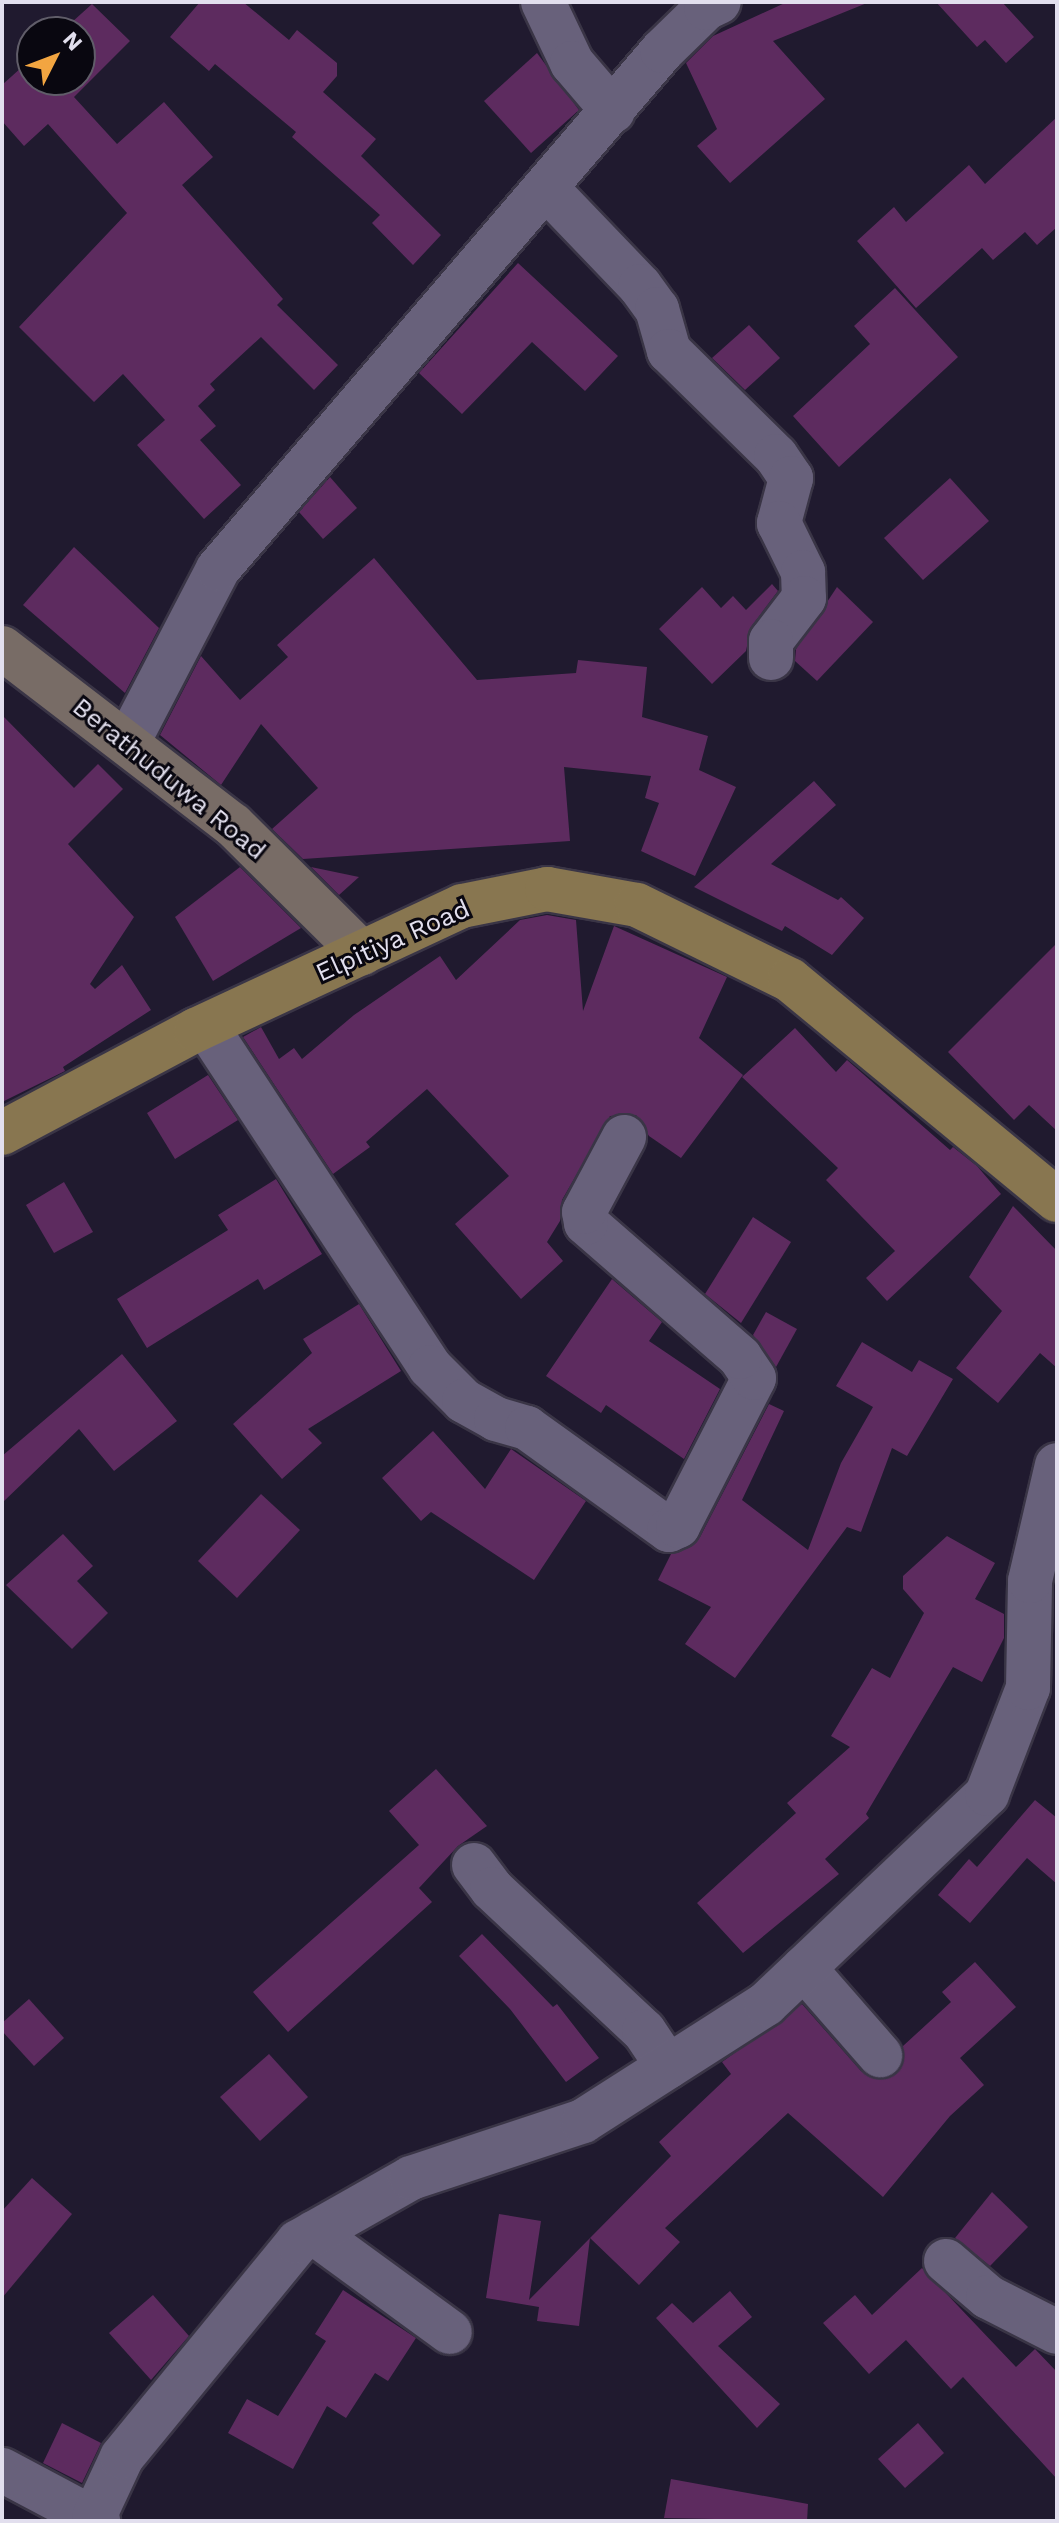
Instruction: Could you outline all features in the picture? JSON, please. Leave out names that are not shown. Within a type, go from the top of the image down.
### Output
[{"type":"main road","name":"Elpitiya Road","points":[[2,1133],[206,1026],[462,906],[547,889],[637,905],[790,980],[1057,1200]]},
{"type":"street","points":[[543,2],[572,63],[613,111]]},
{"type":"street","points":[[128,742],[218,569],[547,189],[662,51],[706,8],[719,2]]},
{"type":"street","points":[[547,189],[648,297],[669,351],[776,456],[791,478],[779,523],[803,572],[804,598],[771,641],[771,658]]},
{"type":"street","name":"Berathuduwa Road","points":[[2,648],[233,825],[362,953]]},
{"type":"street","points":[[206,1026],[430,1367],[464,1401],[496,1419],[527,1428],[669,1530],[678,1526],[754,1378],[740,1357],[586,1223],[584,1212],[624,1137]]},
{"type":"street","points":[[2,2470],[96,2519],[122,2457],[298,2242],[411,2178],[583,2121],[766,2004],[987,1794],[1028,1688],[1030,1581],[1057,1465]]},
{"type":"street","points":[[474,1865],[492,1889],[644,2031],[668,2067]]},
{"type":"street","points":[[804,1968],[880,2055]]},
{"type":"street","points":[[314,2233],[450,2332]]},
{"type":"street","points":[[946,2261],[988,2297],[1057,2332]]},
{"type":"building","points":[[200,2],[243,2],[289,40],[297,30],[337,63],[337,76],[323,92],[376,139],[361,156],[441,235],[413,265],[372,223],[380,215],[292,137],[296,132],[215,64],[209,71],[170,37]]},
{"type":"building","points":[[787,2],[867,3],[773,41],[825,99],[730,183],[697,146],[717,129],[686,63],[713,36]]},
{"type":"building","points":[[936,2],[1002,2],[1034,37],[1006,63],[985,40],[977,47]]},
{"type":"building","points":[[92,4],[130,41],[96,75],[96,16],[79,16]]},
{"type":"building","points":[[537,53],[579,110],[531,153],[484,101]]},
{"type":"building","points":[[16,72],[16,96],[75,96],[117,144],[164,102],[213,157],[182,185],[283,299],[277,305],[338,365],[314,390],[261,337],[210,384],[215,390],[198,406],[216,426],[200,440],[241,485],[204,519],[137,445],[165,420],[123,374],[94,402],[19,327],[127,213],[48,124],[24,146],[2,121],[2,85]]},
{"type":"building","points":[[1057,117],[1057,227],[1037,245],[1025,232],[993,260],[982,248],[916,308],[857,241],[894,207],[906,222],[969,165],[985,184]]},
{"type":"building","points":[[518,263],[618,356],[585,391],[532,342],[462,414],[419,373]]},
{"type":"building","points":[[895,288],[958,357],[839,467],[793,416],[870,344],[854,326]]},
{"type":"building","points":[[749,325],[780,358],[745,390],[712,358]]},
{"type":"building","points":[[330,477],[357,508],[323,539],[299,512]]},
{"type":"building","points":[[950,478],[989,521],[923,580],[884,538]]},
{"type":"building","points":[[74,547],[159,628],[125,693],[23,605]]},
{"type":"building","points":[[374,558],[477,680],[576,673],[578,660],[647,667],[642,717],[708,736],[699,770],[736,787],[695,876],[641,851],[659,803],[645,798],[651,776],[564,767],[570,841],[303,859],[272,829],[318,788],[261,724],[221,785],[160,735],[201,656],[240,700],[288,657],[277,645]]},
{"type":"building","points":[[772,584],[778,591],[751,627],[746,651],[712,684],[659,629],[702,587],[721,608],[733,596],[746,610]]},
{"type":"building","points":[[837,587],[873,622],[817,681],[795,661],[796,649]]},
{"type":"building","points":[[2,715],[74,788],[98,764],[123,789],[68,844],[134,917],[90,984],[95,989],[122,965],[151,1010],[63,1067],[65,1071],[2,1102]]},
{"type":"building","points":[[814,781],[836,805],[771,864],[838,900],[841,897],[864,918],[832,955],[785,926],[782,931],[694,887]]},
{"type":"building","points":[[240,867],[301,928],[213,981],[175,917]]},
{"type":"building","points":[[311,867],[359,877],[339,895]]},
{"type":"building","points":[[547,915],[576,920],[583,1011],[614,926],[727,977],[699,1038],[743,1075],[681,1158],[649,1136],[636,1115],[610,1116],[562,1200],[560,1221],[547,1242],[563,1261],[521,1299],[455,1224],[509,1176],[427,1089],[366,1142],[370,1147],[333,1174],[243,1037],[261,1027],[279,1059],[294,1048],[302,1059],[354,1015],[440,956],[456,980],[520,920]]},
{"type":"building","points":[[1057,943],[1057,1131],[1029,1105],[1014,1120],[948,1052]]},
{"type":"building","points":[[795,1028],[836,1072],[847,1060],[950,1150],[953,1147],[977,1166],[1001,1194],[887,1301],[866,1278],[895,1251],[826,1180],[838,1168],[742,1077]]},
{"type":"building","points":[[208,1075],[238,1120],[175,1159],[147,1113]]},
{"type":"building","points":[[276,1179],[322,1254],[264,1290],[258,1279],[147,1348],[117,1299],[228,1230],[218,1215]]},
{"type":"building","points":[[64,1182],[93,1232],[54,1253],[26,1205]]},
{"type":"building","points":[[1013,1206],[1057,1251],[1057,1368],[1040,1353],[998,1403],[956,1368],[1002,1311],[969,1277]]},
{"type":"building","points":[[753,1217],[791,1242],[741,1323],[705,1294]]},
{"type":"building","points":[[612,1279],[662,1322],[649,1341],[720,1389],[684,1459],[606,1405],[601,1413],[546,1376]]},
{"type":"building","points":[[359,1304],[401,1371],[308,1429],[322,1443],[282,1479],[233,1424],[312,1353],[303,1339]]},
{"type":"building","points":[[766,1312],[797,1329],[776,1367],[753,1335]]},
{"type":"building","points":[[862,1342],[912,1372],[919,1360],[953,1379],[907,1456],[892,1448],[861,1532],[847,1527],[735,1678],[685,1644],[711,1607],[658,1580],[671,1554],[700,1537],[769,1404],[784,1411],[742,1500],[808,1550],[841,1463],[873,1407],[836,1386]]},
{"type":"building","points":[[122,1354],[177,1421],[114,1471],[79,1429],[2,1503],[2,1456]]},
{"type":"building","points":[[433,1431],[485,1489],[511,1449],[586,1501],[534,1580],[431,1512],[421,1521],[382,1478]]},
{"type":"building","points":[[261,1494],[300,1530],[237,1598],[198,1561]]},
{"type":"building","points":[[63,1534],[93,1566],[77,1581],[108,1613],[72,1649],[6,1585]]},
{"type":"building","points":[[947,1536],[995,1563],[975,1599],[1004,1614],[1004,1638],[982,1682],[953,1667],[866,1814],[869,1818],[825,1859],[839,1874],[743,1953],[697,1903],[796,1813],[787,1803],[850,1747],[831,1736],[872,1668],[890,1678],[924,1613],[903,1589],[903,1576]]},
{"type":"building","points":[[436,1769],[487,1826],[458,1846],[419,1888],[432,1902],[288,2032],[253,1992],[419,1845],[389,1811]]},
{"type":"building","points":[[1035,1800],[1057,1818],[1057,1884],[1027,1858],[970,1923],[938,1895],[969,1859],[977,1867]]},
{"type":"building","points":[[482,1934],[553,2007],[557,2004],[599,2058],[566,2082],[510,2009],[459,1956]]},
{"type":"building","points":[[975,1962],[1016,2007],[960,2058],[984,2085],[950,2116],[883,2197],[788,2113],[665,2228],[680,2242],[639,2285],[590,2238],[671,2156],[659,2142],[731,2074],[722,2062],[802,2004],[861,2071],[886,2079],[903,2064],[903,2046],[951,2002],[942,1992]]},
{"type":"building","points":[[29,1999],[64,2038],[34,2066],[2,2031],[2,2023]]},
{"type":"building","points":[[269,2054],[308,2097],[260,2141],[220,2097]]},
{"type":"building","points":[[32,2178],[72,2214],[2,2298],[2,2211]]},
{"type":"building","points":[[992,2192],[1028,2227],[990,2266],[955,2238]]},
{"type":"building","points":[[499,2214],[541,2221],[529,2300],[590,2238],[579,2326],[537,2321],[539,2307],[486,2298]]},
{"type":"building","points":[[922,2268],[1016,2367],[1035,2349],[1057,2372],[1057,2479],[963,2377],[951,2389],[906,2340],[869,2374],[823,2323],[855,2295],[872,2315]]},
{"type":"building","points":[[343,2290],[416,2338],[388,2381],[375,2373],[346,2418],[327,2406],[293,2469],[228,2433],[247,2399],[278,2416],[326,2341],[315,2334]]},
{"type":"building","points":[[730,2291],[752,2317],[718,2346],[780,2404],[757,2428],[656,2318],[672,2303],[693,2323]]},
{"type":"building","points":[[153,2295],[189,2336],[151,2380],[109,2333]]},
{"type":"building","points":[[62,2423],[101,2443],[82,2483],[43,2463]]},
{"type":"building","points":[[918,2423],[944,2453],[905,2488],[878,2459]]},
{"type":"building","points":[[671,2479],[808,2504],[807,2521],[664,2518]]}]
